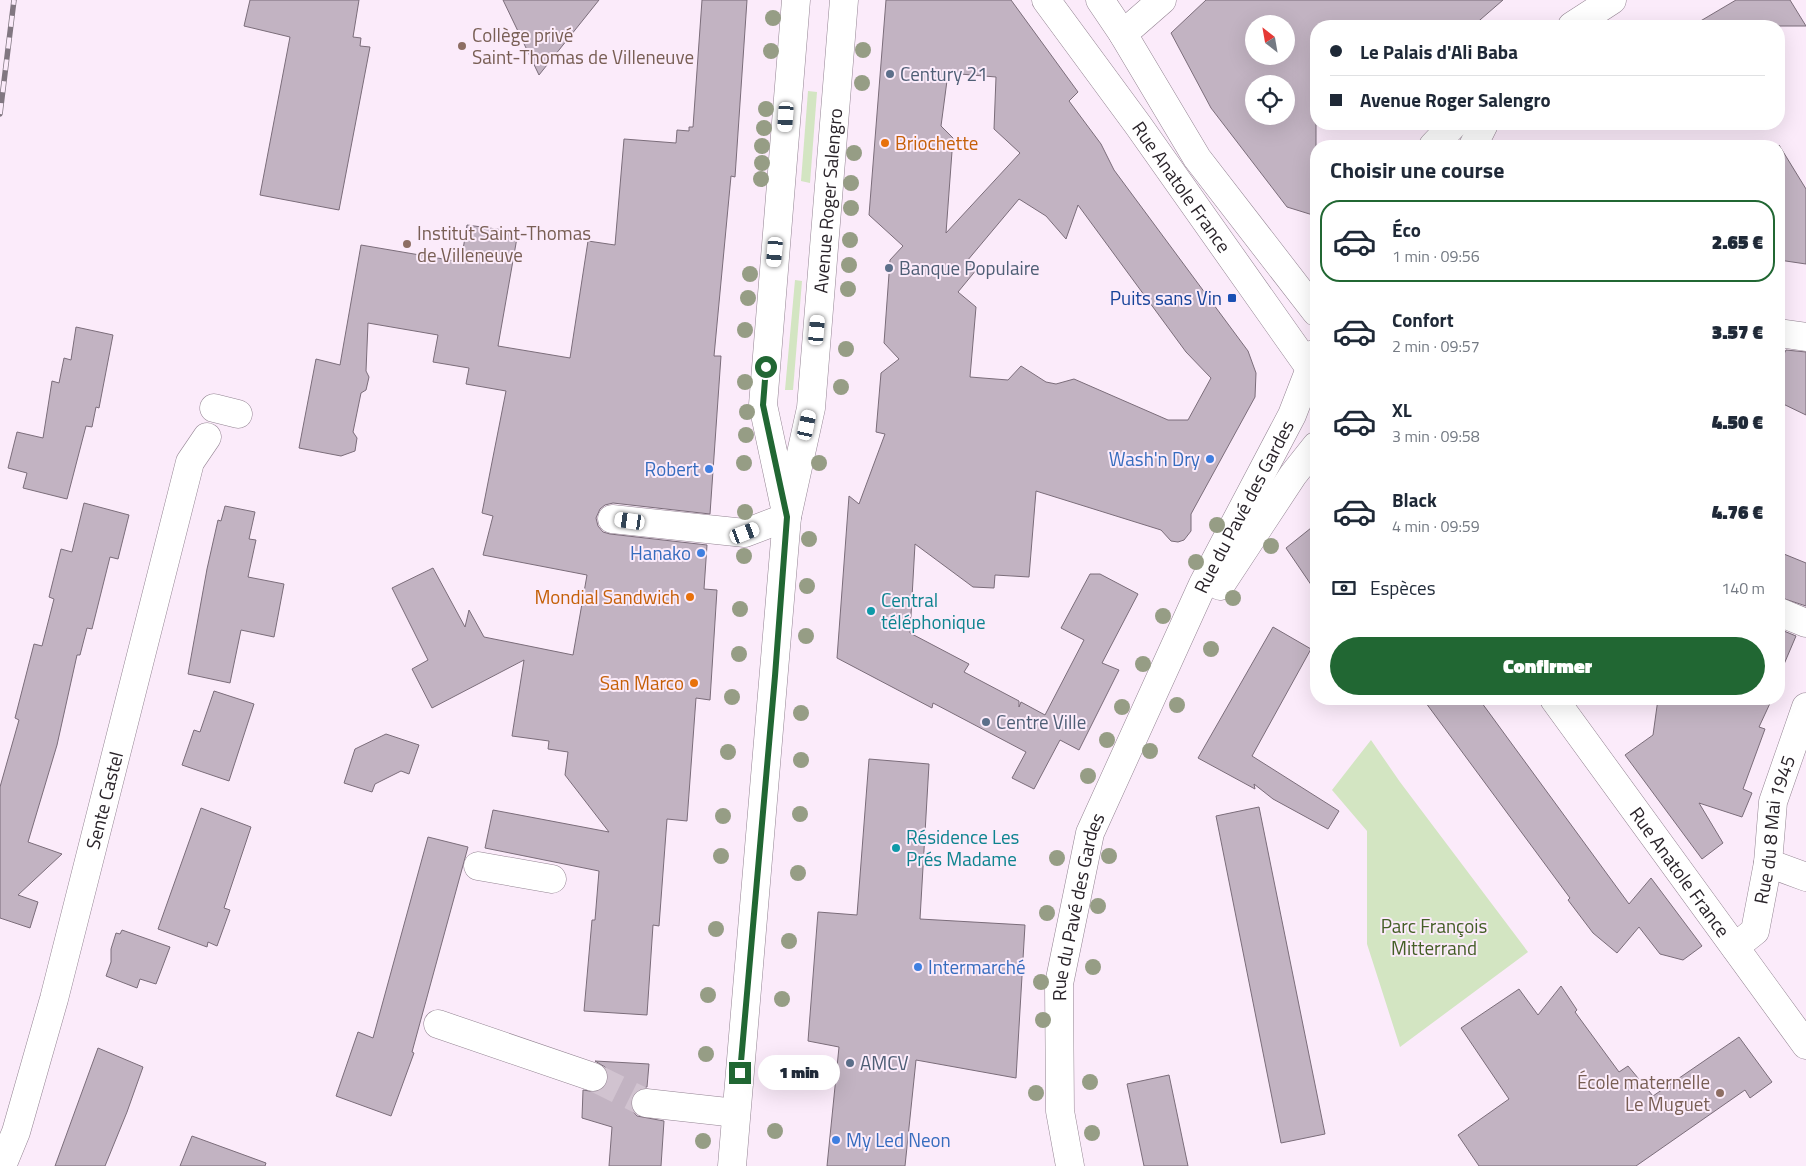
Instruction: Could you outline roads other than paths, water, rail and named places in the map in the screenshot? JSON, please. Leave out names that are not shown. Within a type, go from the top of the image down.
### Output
[{"type":"main road","name":"Avenue Roger Salengro","points":[[787,517],[763,405],[796,0]]},
{"type":"main road","name":"Avenue Roger Salengro","points":[[732,1166],[787,517],[810,408],[844,0]]},
{"type":"main road","name":"Rue Anatole France","points":[[1046,0],[1310,359]]},
{"type":"main road","name":"Rue Anatole France","points":[[1100,0],[1123,34],[1197,158],[1310,304]]},
{"type":"main road","points":[[1123,34],[1162,0]]},
{"type":"main road","points":[[1581,20],[1612,0]]},
{"type":"main road","points":[[1439,140],[1448,130]]},
{"type":"main road","points":[[1785,334],[1806,337]]},
{"type":"main road","name":"Rue du Pavé des Gardes","points":[[1070,1166],[1060,1111],[1059,984],[1090,833],[1203,584],[1292,415],[1310,377]]},
{"type":"main road","name":"Sente Castel","points":[[2,1166],[16,1132],[54,998],[190,462],[207,437]]},
{"type":"main road","name":"Rue du Pavé des Gardes","points":[[1168,661],[1293,475],[1310,454]]},
{"type":"main road","points":[[612,519],[745,533],[787,517]]},
{"type":"main road","points":[[1785,614],[1806,623]]},
{"type":"main road","name":"Rue Anatole France","points":[[1558,705],[1806,1046]]},
{"type":"main road","name":"Rue du 8 Mai 1945","points":[[1734,947],[1755,931],[1768,863],[1773,802],[1806,707]]},
{"type":"main road","points":[[1768,863],[1806,877]]},
{"type":"main road","points":[[478,866],[552,879]]},
{"type":"main road","points":[[438,1024],[593,1077]]},
{"type":"main road","points":[[646,1103],[736,1113]]},
{"type":"tunnel","points":[[593,1077],[646,1103]]},
{"type":"railway","points":[[0,114],[14,0]]},
{"type":"place","name":"Collège privé Saint-Thomas de Villeneuve","points":[[462,46]]},
{"type":"place","name":"Century 21","points":[[890,74]]},
{"type":"place","name":"Briochette","points":[[885,143]]},
{"type":"place","name":"Institut Saint-Thomas de Villeneuve","points":[[407,244]]},
{"type":"place","name":"Banque Populaire","points":[[889,268]]},
{"type":"place","name":"Puits sans Vin","points":[[1232,298]]},
{"type":"place","name":"Wash'n Dry","points":[[1210,459]]},
{"type":"place","name":"Robert","points":[[709,469]]},
{"type":"place","name":"Hanako","points":[[701,553]]},
{"type":"place","name":"Mondial Sandwich","points":[[690,597]]},
{"type":"place","name":"Central téléphonique","points":[[871,611]]},
{"type":"place","name":"San Marco","points":[[694,683]]},
{"type":"place","name":"Centre Ville","points":[[986,722]]},
{"type":"place","name":"Résidence Les Prés Madame","points":[[896,848]]},
{"type":"place","name":"Intermarché","points":[[918,967]]},
{"type":"place","name":"AMCV","points":[[850,1063]]},
{"type":"place","name":"École maternelle Le Muguet","points":[[1720,1093]]},
{"type":"place","name":"My Led Neon","points":[[836,1140]]},
{"type":"park label","name":"Parc François Mitterrand","points":[[1434,937]]}]
